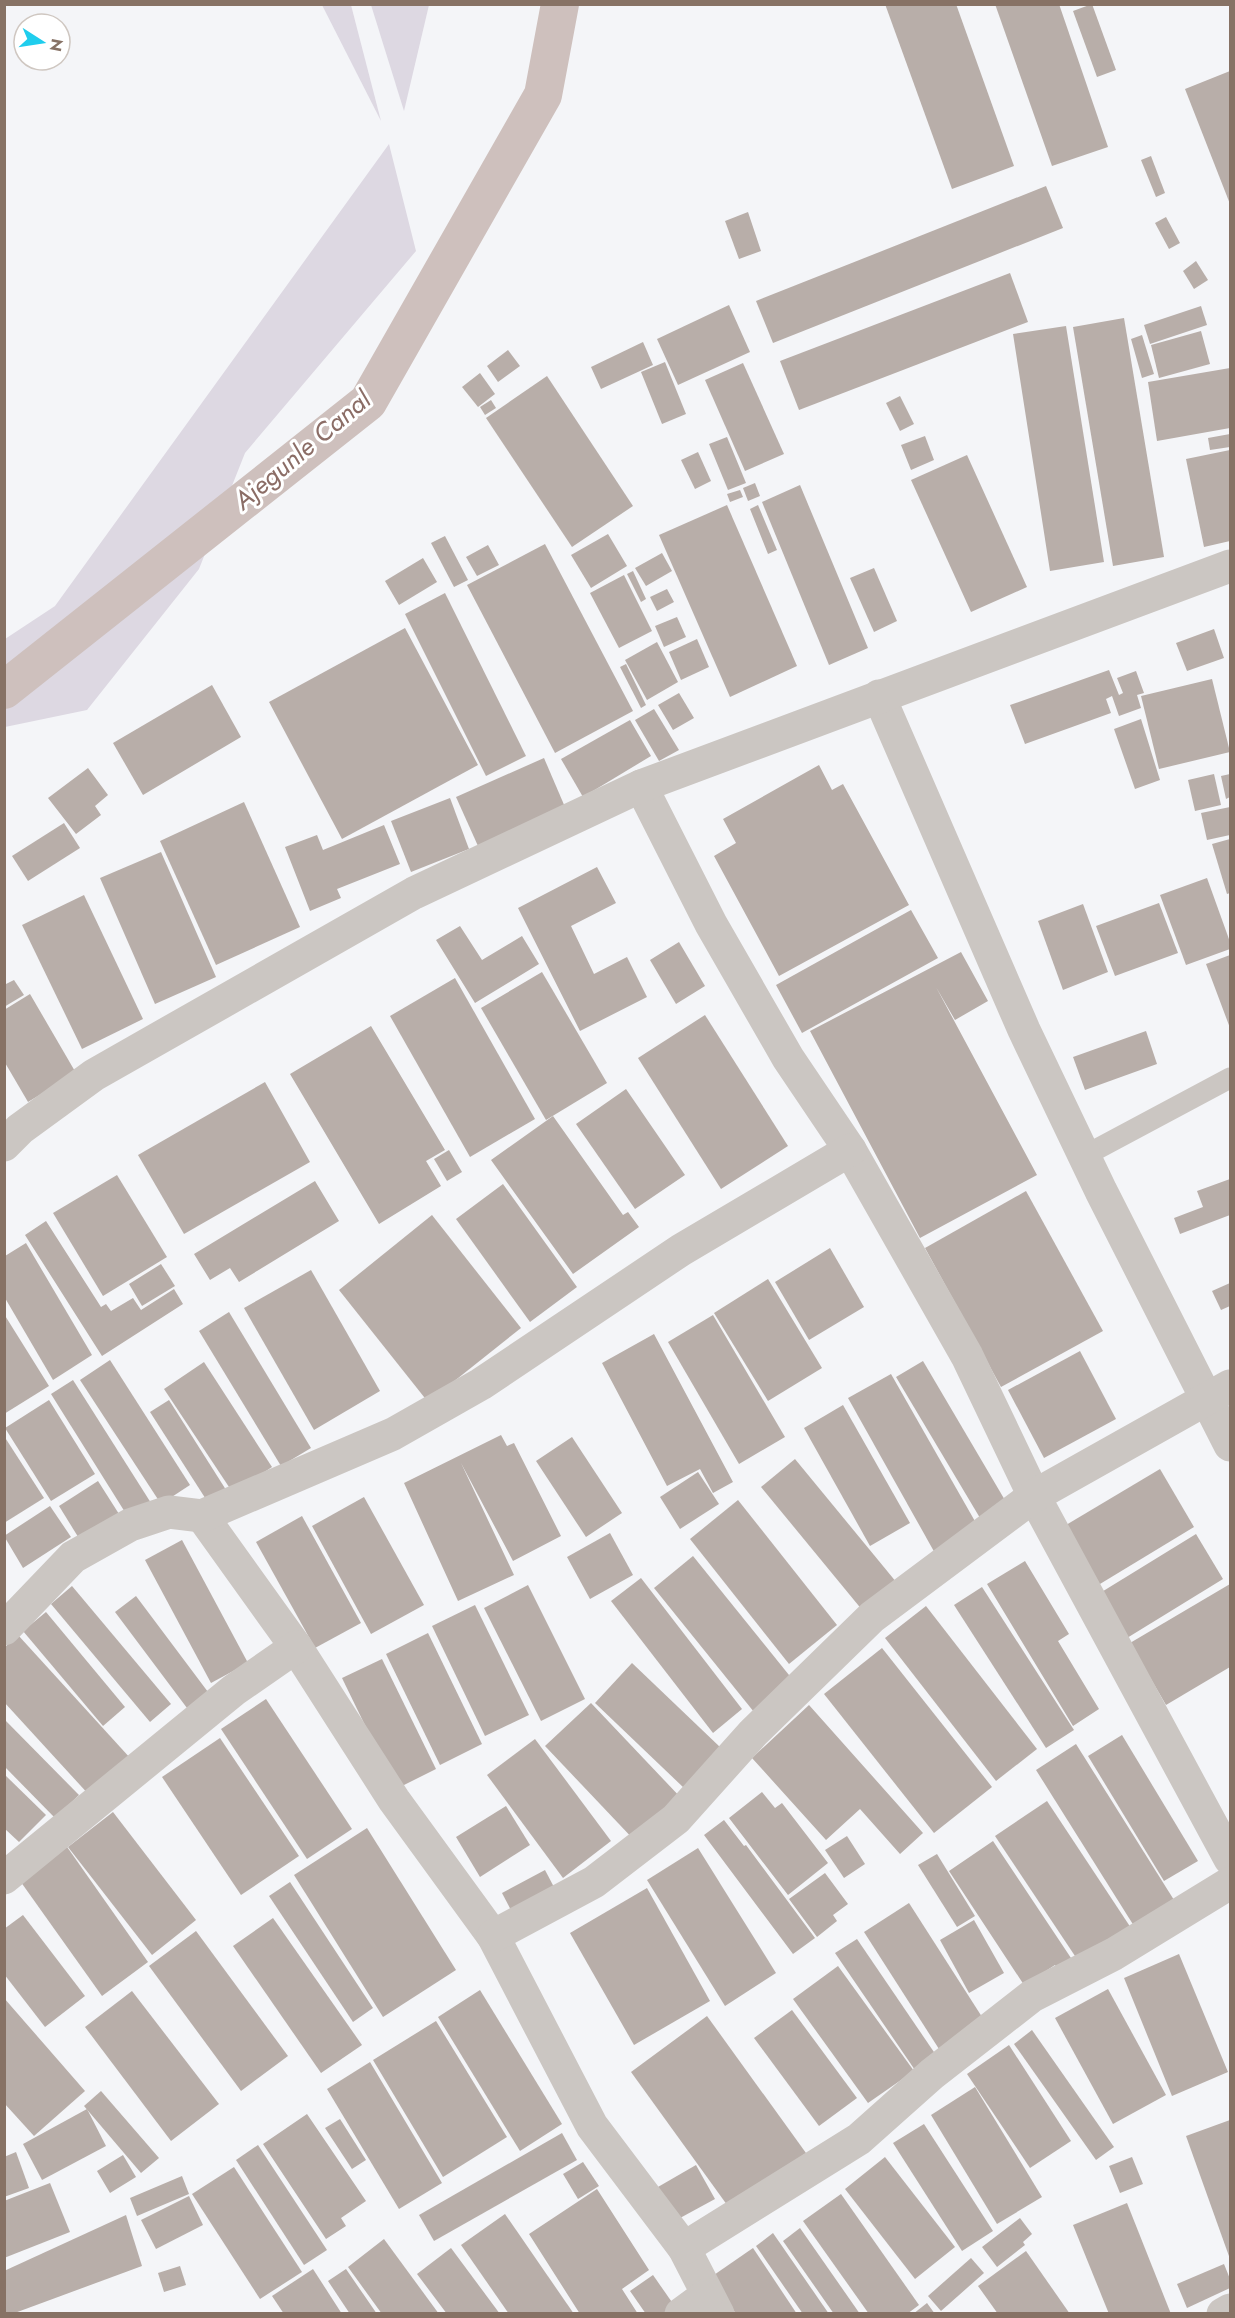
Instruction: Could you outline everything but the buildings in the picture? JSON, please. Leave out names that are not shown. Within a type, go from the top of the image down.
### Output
[{"type":"street","points":[[4,1145],[20,1129],[94,1075],[404,898],[641,786],[879,696],[1095,619],[1230,566]]},
{"type":"street","points":[[879,696],[1024,1030],[1084,1156],[1219,1392],[1230,1445]]},
{"type":"street","points":[[641,786],[711,924],[788,1058],[850,1150],[967,1356],[1034,1496],[1230,1859]]},
{"type":"street","points":[[4,1629],[73,1557],[130,1525],[169,1512],[202,1516],[393,1434],[481,1384],[681,1250],[850,1150]]},
{"type":"street","points":[[493,1936],[594,1882],[676,1819],[753,1733],[872,1617],[1034,1496],[1219,1392]]},
{"type":"street","points":[[202,1516],[296,1647],[394,1800],[493,1936],[592,2126],[684,2248],[702,2307]]},
{"type":"street","points":[[4,1878],[234,1690],[296,1647]]},
{"type":"street","points":[[684,2248],[859,2139],[932,2074],[1032,1996],[1113,1954],[1230,1883]]},
{"type":"street","points":[[1223,2313],[1230,2310]]},
{"type":"lane","points":[[1084,1156],[1230,1078]]},
{"type":"shaded area","points":[[322,5],[351,5],[381,121]]},
{"type":"shaded area","points":[[371,5],[429,5],[404,111]]},
{"type":"shaded area","points":[[389,144],[416,251],[245,453],[199,569],[87,710],[5,727],[5,639],[55,606]]},
{"type":"waterway","name":"Ajegunle Canal","points":[[4,690],[368,402],[543,95],[560,4]]}]
